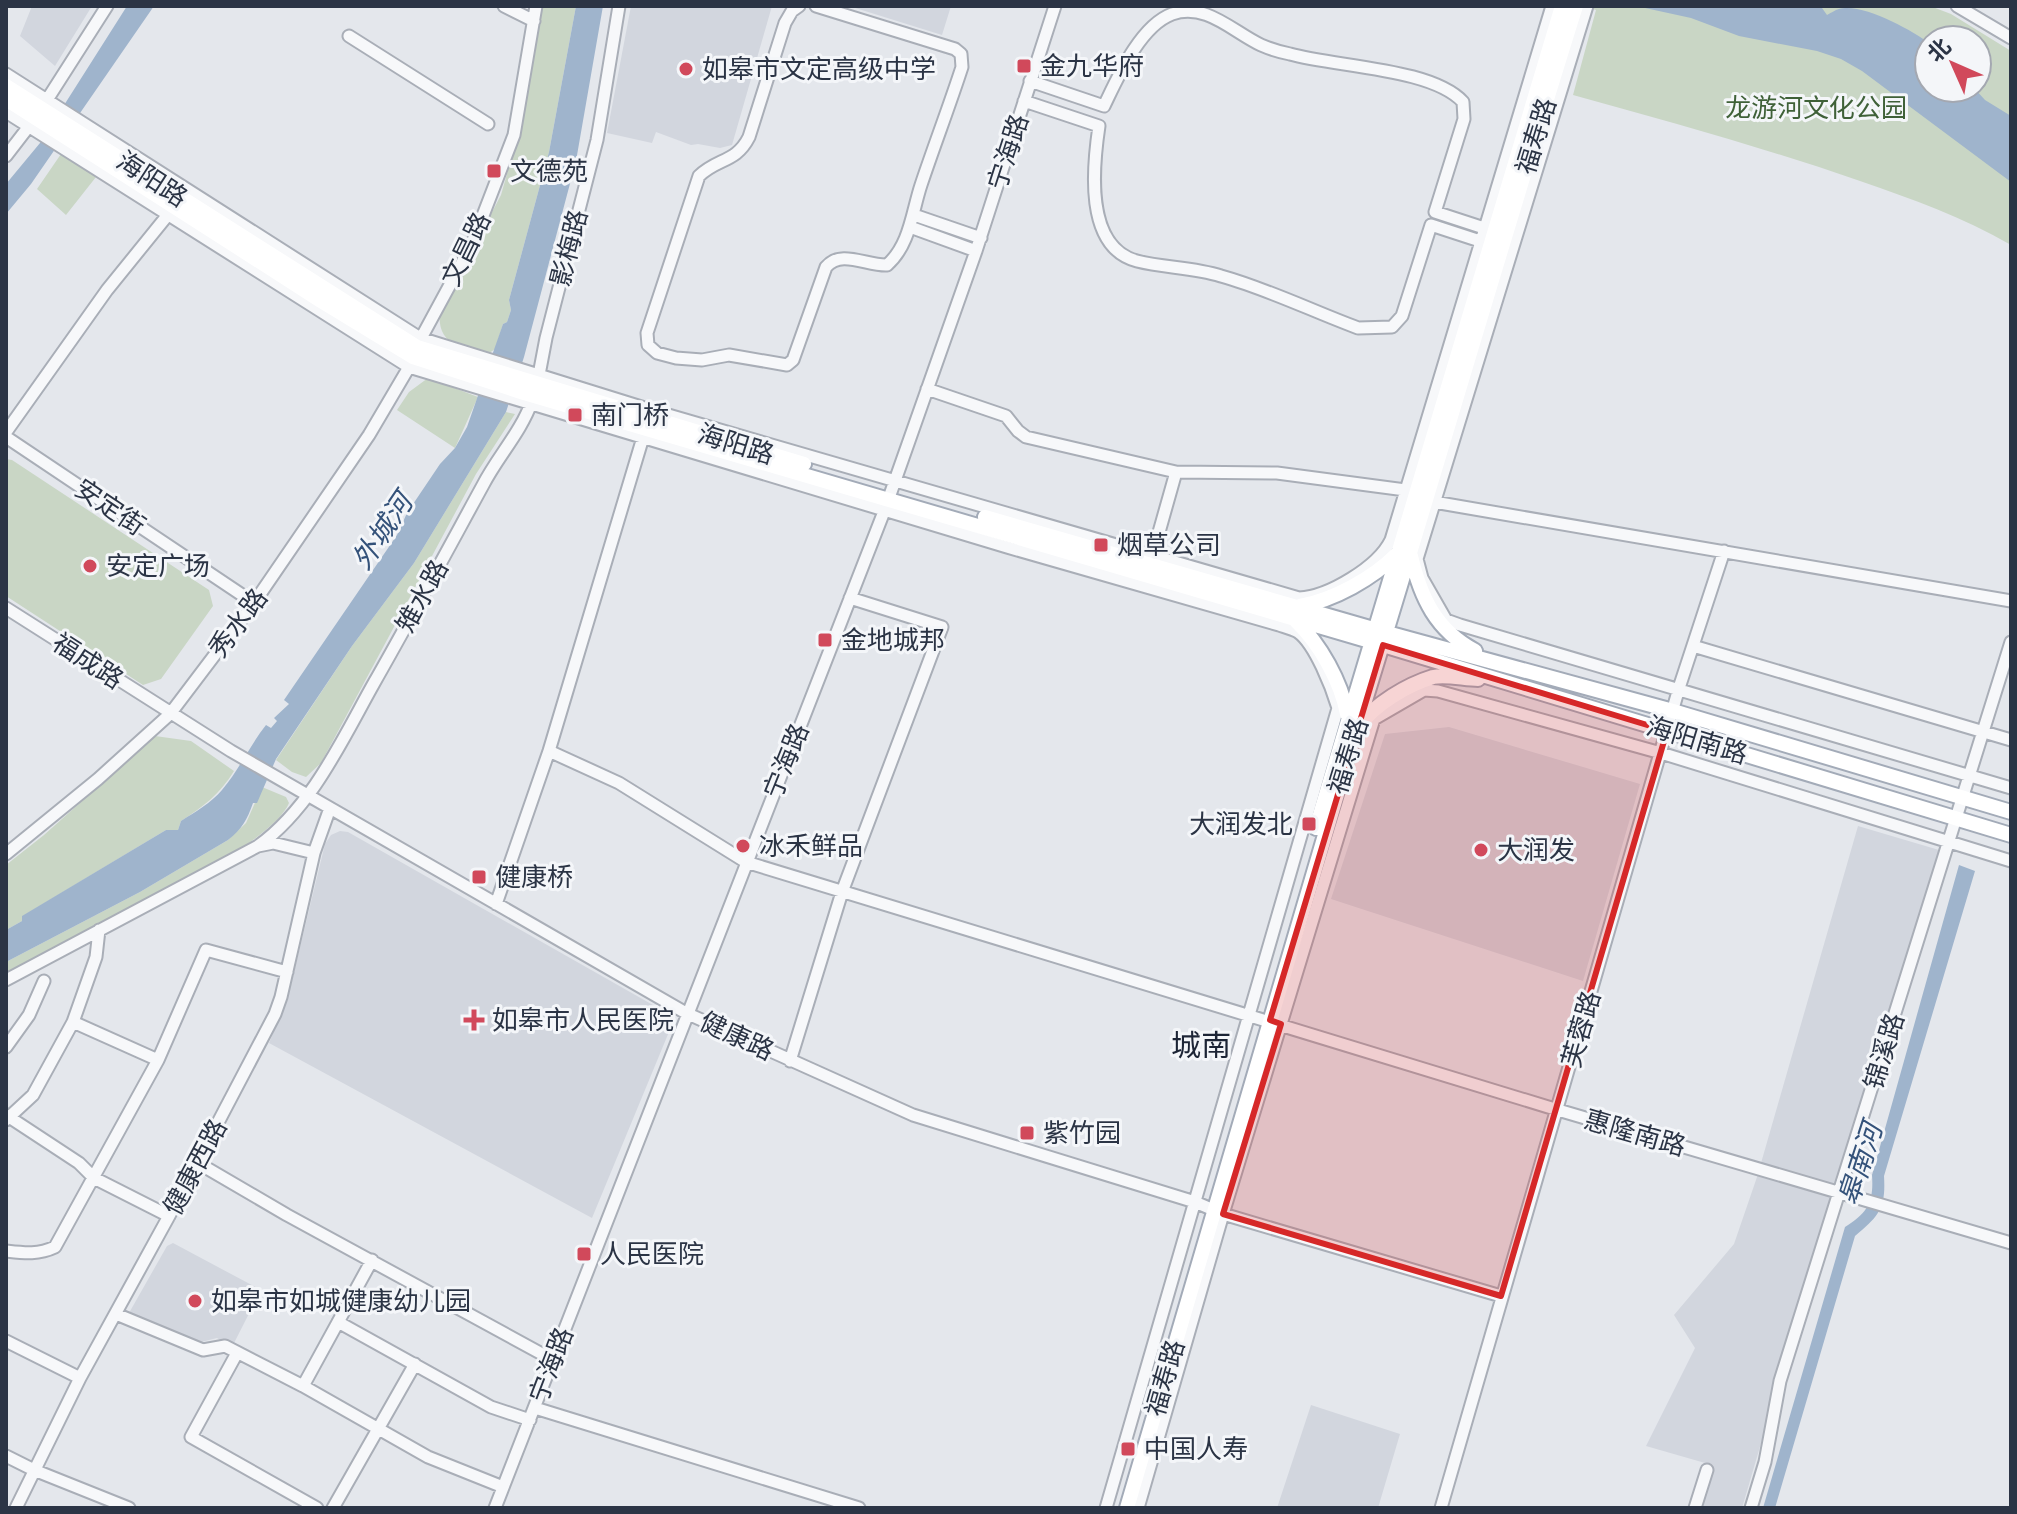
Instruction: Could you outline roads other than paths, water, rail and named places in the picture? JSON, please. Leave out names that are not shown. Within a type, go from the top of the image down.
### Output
[{"type":"main road","name":"福寿路","points":[[1118,1508],[1210,1208],[1562,15],[1576,6]]},
{"type":"main road","name":"海阳路","points":[[6,86],[44,117],[415,352],[647,424],[1379,637]]},
{"type":"main road","name":"海阳路","points":[[6,99],[44,117]]},
{"type":"main road","points":[[1501,681],[1435,676],[1386,701],[1351,726],[1344,698],[1294,612],[1319,603],[1404,554],[1439,622],[1454,639],[1502,665]]},
{"type":"main road","name":"海阳南路","points":[[1379,637],[1502,665],[1673,711],[2011,812]]},
{"type":"main road","name":"海阳南路","points":[[1379,637],[1501,681],[2011,835]]},
{"type":"main road","name":"福寿路","points":[[1127,1508],[1210,1208]]},
{"type":"street","points":[[6,156],[44,117],[107,6]]},
{"type":"street","points":[[504,6],[534,21]]},
{"type":"street","name":"文昌路","points":[[415,352],[472,244],[514,135],[536,6]]},
{"type":"street","name":"影梅路","points":[[531,389],[597,140],[619,6]]},
{"type":"street","points":[[799,6],[785,23],[743,150],[730,160],[706,169],[699,176],[647,333],[648,345],[657,353],[702,360],[729,355],[787,365],[793,360],[826,267],[832,260],[843,258],[887,265],[894,259],[910,227],[962,67],[961,54],[955,49],[816,6]]},
{"type":"street","name":"宁海路","points":[[495,1508],[889,495],[981,238],[1055,6]]},
{"type":"street","points":[[1587,6],[1562,15],[1480,241],[1421,496],[1417,559],[1422,578],[1446,620],[2011,788]]},
{"type":"street","points":[[1957,6],[2011,38]]},
{"type":"street","points":[[1199,13],[1223,21],[1260,45],[1289,54],[1412,77],[1454,91],[1463,102],[1464,119],[1402,316],[1392,327],[1358,328],[1239,281],[1134,260],[1118,252],[1095,204],[1092,188],[1104,106],[1128,59],[1143,38],[1172,14],[1199,13]]},
{"type":"street","points":[[349,36],[488,124]]},
{"type":"street","points":[[6,74],[44,117],[415,352],[889,495],[1297,631],[1308,643],[1332,688],[1338,708],[1266,1019]]},
{"type":"street","points":[[1030,81],[1104,106]]},
{"type":"street","points":[[1024,101],[1099,126]]},
{"type":"street","points":[[6,112],[44,117]]},
{"type":"street","points":[[6,434],[107,290],[179,204]]},
{"type":"street","points":[[1435,212],[1484,228]]},
{"type":"street","points":[[914,215],[981,238]]},
{"type":"street","points":[[1431,225],[1480,241]]},
{"type":"street","points":[[910,227],[976,251]]},
{"type":"street","name":"秀水路","points":[[6,854],[98,779],[170,714],[254,603],[369,435],[415,352]]},
{"type":"street","name":"雉水路","points":[[258,846],[273,835],[308,796],[417,607],[489,472],[519,428],[531,389]]},
{"type":"street","points":[[927,389],[1006,416],[1026,437],[1176,472],[1277,473],[2011,601]]},
{"type":"street","points":[[496,904],[549,751],[647,424]]},
{"type":"street","name":"安定街","points":[[6,434],[254,603]]},
{"type":"street","points":[[1152,557],[1176,472]]},
{"type":"street","points":[[889,495],[1152,557],[1299,598],[1316,597],[1385,554],[1421,496]]},
{"type":"street","name":"芙蓉路","points":[[1441,1508],[1679,688],[1724,551]]},
{"type":"street","points":[[790,1061],[842,892],[942,627],[850,598]]},
{"type":"street","name":"福成路","points":[[6,608],[170,714]]},
{"type":"street","name":"锦溪路","points":[[1751,1508],[1765,1462],[1780,1381],[2011,642]]},
{"type":"street","points":[[1693,646],[2011,740]]},
{"type":"street","points":[[1106,1508],[1210,1208],[1266,1019],[1374,719],[1424,690],[1438,691],[1661,753],[2011,861]]},
{"type":"street","name":"健康路","points":[[170,714],[686,1013],[913,1115],[1501,1296]]},
{"type":"street","name":"惠隆南路","points":[[549,751],[619,783],[746,862],[1558,1110],[2011,1243]]},
{"type":"street","name":"健康西路","points":[[16,1508],[80,1378],[268,1029],[281,997],[314,853],[330,808]]},
{"type":"street","points":[[6,980],[258,846],[273,843],[314,853]]},
{"type":"street","points":[[99,930],[96,957],[73,1022],[33,1095],[7,1117],[79,1163],[94,1178],[169,1216]]},
{"type":"street","points":[[6,1251],[32,1254],[55,1247],[158,1060],[206,950],[287,972]]},
{"type":"street","points":[[6,1047],[29,1015],[44,981]]},
{"type":"street","points":[[73,1022],[158,1060]]},
{"type":"street","points":[[198,1163],[553,1360]]},
{"type":"street","points":[[1138,1508],[1210,1208]]},
{"type":"street","points":[[303,1386],[372,1260]]},
{"type":"street","points":[[116,1314],[203,1350],[225,1346],[428,1457],[503,1487]]},
{"type":"street","points":[[338,1322],[491,1407],[530,1420]]},
{"type":"street","points":[[6,1341],[80,1378]]},
{"type":"street","points":[[237,1353],[191,1437],[317,1508]]},
{"type":"street","points":[[333,1508],[415,1364]]},
{"type":"street","points":[[535,1408],[859,1508]]},
{"type":"street","points":[[6,1456],[129,1508]]},
{"type":"street","points":[[1695,1508],[1707,1470]]},
{"type":"water","points":[[127,6],[154,6],[31,184],[6,214],[6,184],[40,143]]},
{"type":"water","points":[[576,6],[603,6],[576,161],[524,357],[506,412],[414,563],[352,646],[276,759],[257,803],[253,803],[237,832],[140,892],[6,962],[6,930],[22,921],[22,916],[166,830],[178,830],[181,821],[222,790],[266,725],[271,728],[277,721],[274,718],[289,704],[284,700],[397,535],[407,513],[440,464],[455,448],[467,427],[503,324],[507,322],[511,310],[509,300],[549,152]]},
{"type":"water","points":[[1636,6],[1789,6],[1822,8],[1827,15],[1848,8],[1886,18],[1913,32],[1913,104],[1992,104],[2011,116],[2011,182],[1862,71],[1841,59],[1817,51],[1739,36],[1691,18]]},
{"type":"water","points":[[1959,865],[1975,871],[1884,1176],[1882,1204],[1870,1223],[1855,1236],[1775,1508],[1763,1508],[1845,1227],[1864,1212],[1870,1200],[1872,1175]]},
{"type":"place","name":"金九华府","points":[[1024,66]]},
{"type":"place","name":"如皋市文定高级中学","points":[[686,69]]},
{"type":"place","name":"文德苑","points":[[494,171]]},
{"type":"place","name":"南门桥","points":[[575,415]]},
{"type":"place","name":"烟草公司","points":[[1101,545]]},
{"type":"place","name":"安定广场","points":[[90,566]]},
{"type":"place","name":"金地城邦","points":[[825,640]]},
{"type":"place","name":"大润发北","points":[[1309,824]]},
{"type":"place","name":"冰禾鲜品","points":[[743,846]]},
{"type":"place","name":"大润发","points":[[1481,850]]},
{"type":"place","name":"健康桥","points":[[479,877]]},
{"type":"place","name":"如皋市人民医院","points":[[474,1020]]},
{"type":"place","name":"紫竹园","points":[[1027,1133]]},
{"type":"place","name":"人民医院","points":[[584,1254]]},
{"type":"place","name":"如皋市如城健康幼儿园","points":[[195,1301]]},
{"type":"place","name":"中国人寿","points":[[1128,1449]]},
{"type":"district","name":"城南","points":[[1201,1046]]},
{"type":"park label","name":"龙游河文化公园","points":[[1816,108]]},
{"type":"water label","name":"外城河","points":[[382,531]]},
{"type":"water label","name":"皋南河","points":[[1860,1164]]}]
